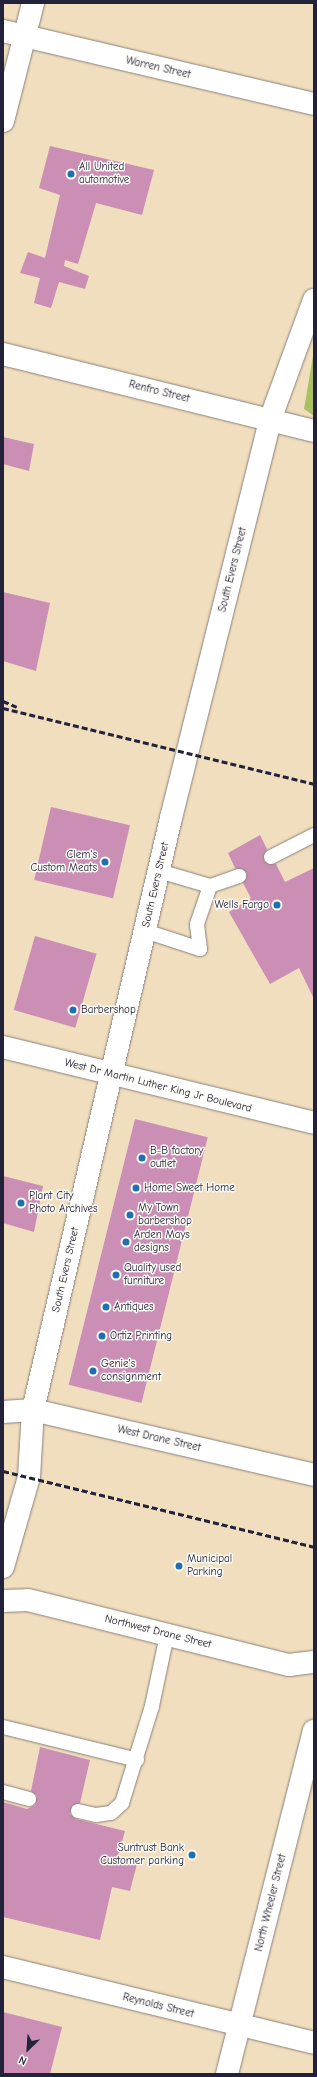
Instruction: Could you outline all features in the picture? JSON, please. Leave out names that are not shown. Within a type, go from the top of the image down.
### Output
[{"type":"street","points":[[3,121],[33,3]]},
{"type":"street","name":"Warren Street","points":[[3,31],[314,104]]},
{"type":"street","name":"South Evers Street","points":[[3,1567],[28,1477],[33,1410],[159,871],[270,420],[314,300]]},
{"type":"street","name":"Renfro Street","points":[[3,354],[314,430]]},
{"type":"street","name":"West Dr Martin Luther King Jr Boulevard","points":[[3,1047],[112,1075],[314,1123]]},
{"type":"street","name":"West Drane Street","points":[[3,1412],[33,1410],[314,1475]]},
{"type":"street","name":"Northwest Drane Street","points":[[3,1601],[28,1600],[289,1665],[314,1662]]},
{"type":"street","name":"North Wheeler Street","points":[[227,2074],[314,1731]]},
{"type":"street","name":"Reynolds Street","points":[[3,1967],[239,2027],[314,2043]]},
{"type":"lane","points":[[271,857],[314,835]]},
{"type":"lane","points":[[159,871],[210,886],[239,876]]},
{"type":"lane","points":[[145,931],[200,949],[197,924],[210,886]]},
{"type":"lane","points":[[78,1811],[96,1815],[111,1813],[122,1803],[137,1760],[167,1635]]},
{"type":"lane","points":[[3,1727],[137,1760]]},
{"type":"lane","points":[[3,1792],[29,1799]]},
{"type":"green space","points":[[314,350],[314,416],[304,409]]},
{"type":"building","points":[[50,146],[154,170],[142,215],[96,203],[78,264],[65,260],[64,266],[89,276],[85,289],[59,282],[51,308],[34,303],[40,278],[20,273],[28,252],[45,258],[60,195],[39,188]]},
{"type":"building","points":[[3,437],[34,444],[29,471],[3,464]]},
{"type":"building","points":[[3,592],[50,603],[36,671],[3,661]]},
{"type":"building","points":[[51,807],[130,825],[113,898],[34,880]]},
{"type":"building","name":"Wells Fargo","points":[[260,835],[267,849],[264,861],[276,864],[285,882],[314,868],[314,999],[299,968],[270,984],[229,912],[251,898],[243,883],[247,873],[235,868],[228,853]]},
{"type":"building","points":[[35,936],[97,954],[75,1028],[14,1010]]},
{"type":"building","points":[[135,1119],[208,1137],[141,1403],[69,1385]]},
{"type":"building","points":[[3,1176],[43,1186],[34,1232],[3,1223]]},
{"type":"building","points":[[40,1747],[90,1760],[80,1803],[72,1806],[70,1814],[76,1819],[125,1831],[117,1859],[137,1864],[130,1891],[112,1887],[100,1940],[3,1917],[3,1802],[27,1809],[35,1805],[37,1796],[31,1791]]},
{"type":"building","points":[[3,2012],[62,2027],[50,2074],[3,2074]]},
{"type":"railway","points":[[3,701],[17,707]]},
{"type":"railway","points":[[3,708],[314,784]]},
{"type":"railway","points":[[3,1471],[314,1547]]},
{"type":"place","name":"All United automotive","points":[[71,174]]},
{"type":"place","name":"Clem's Custom Meats","points":[[105,862]]},
{"type":"place","name":"Wells Fargo","points":[[277,905]]},
{"type":"place","name":"Barbershop","points":[[73,1010]]},
{"type":"place","name":"B-B factory outlet","points":[[142,1158]]},
{"type":"place","name":"Home Sweet Home","points":[[136,1188]]},
{"type":"place","name":"Plant City Photo Archives","points":[[21,1203]]},
{"type":"place","name":"My Town barbershop","points":[[130,1215]]},
{"type":"place","name":"Arden Mays designs","points":[[126,1242]]},
{"type":"place","name":"Quality used furniture","points":[[116,1275]]},
{"type":"place","name":"Antiques","points":[[106,1307]]},
{"type":"place","name":"Ortiz Printing","points":[[102,1336]]},
{"type":"place","name":"Genie's consignment","points":[[93,1371]]},
{"type":"place","name":"Municipal Parking","points":[[179,1566]]},
{"type":"place","name":"Suntrust Bank Customer parking","points":[[192,1855]]}]
